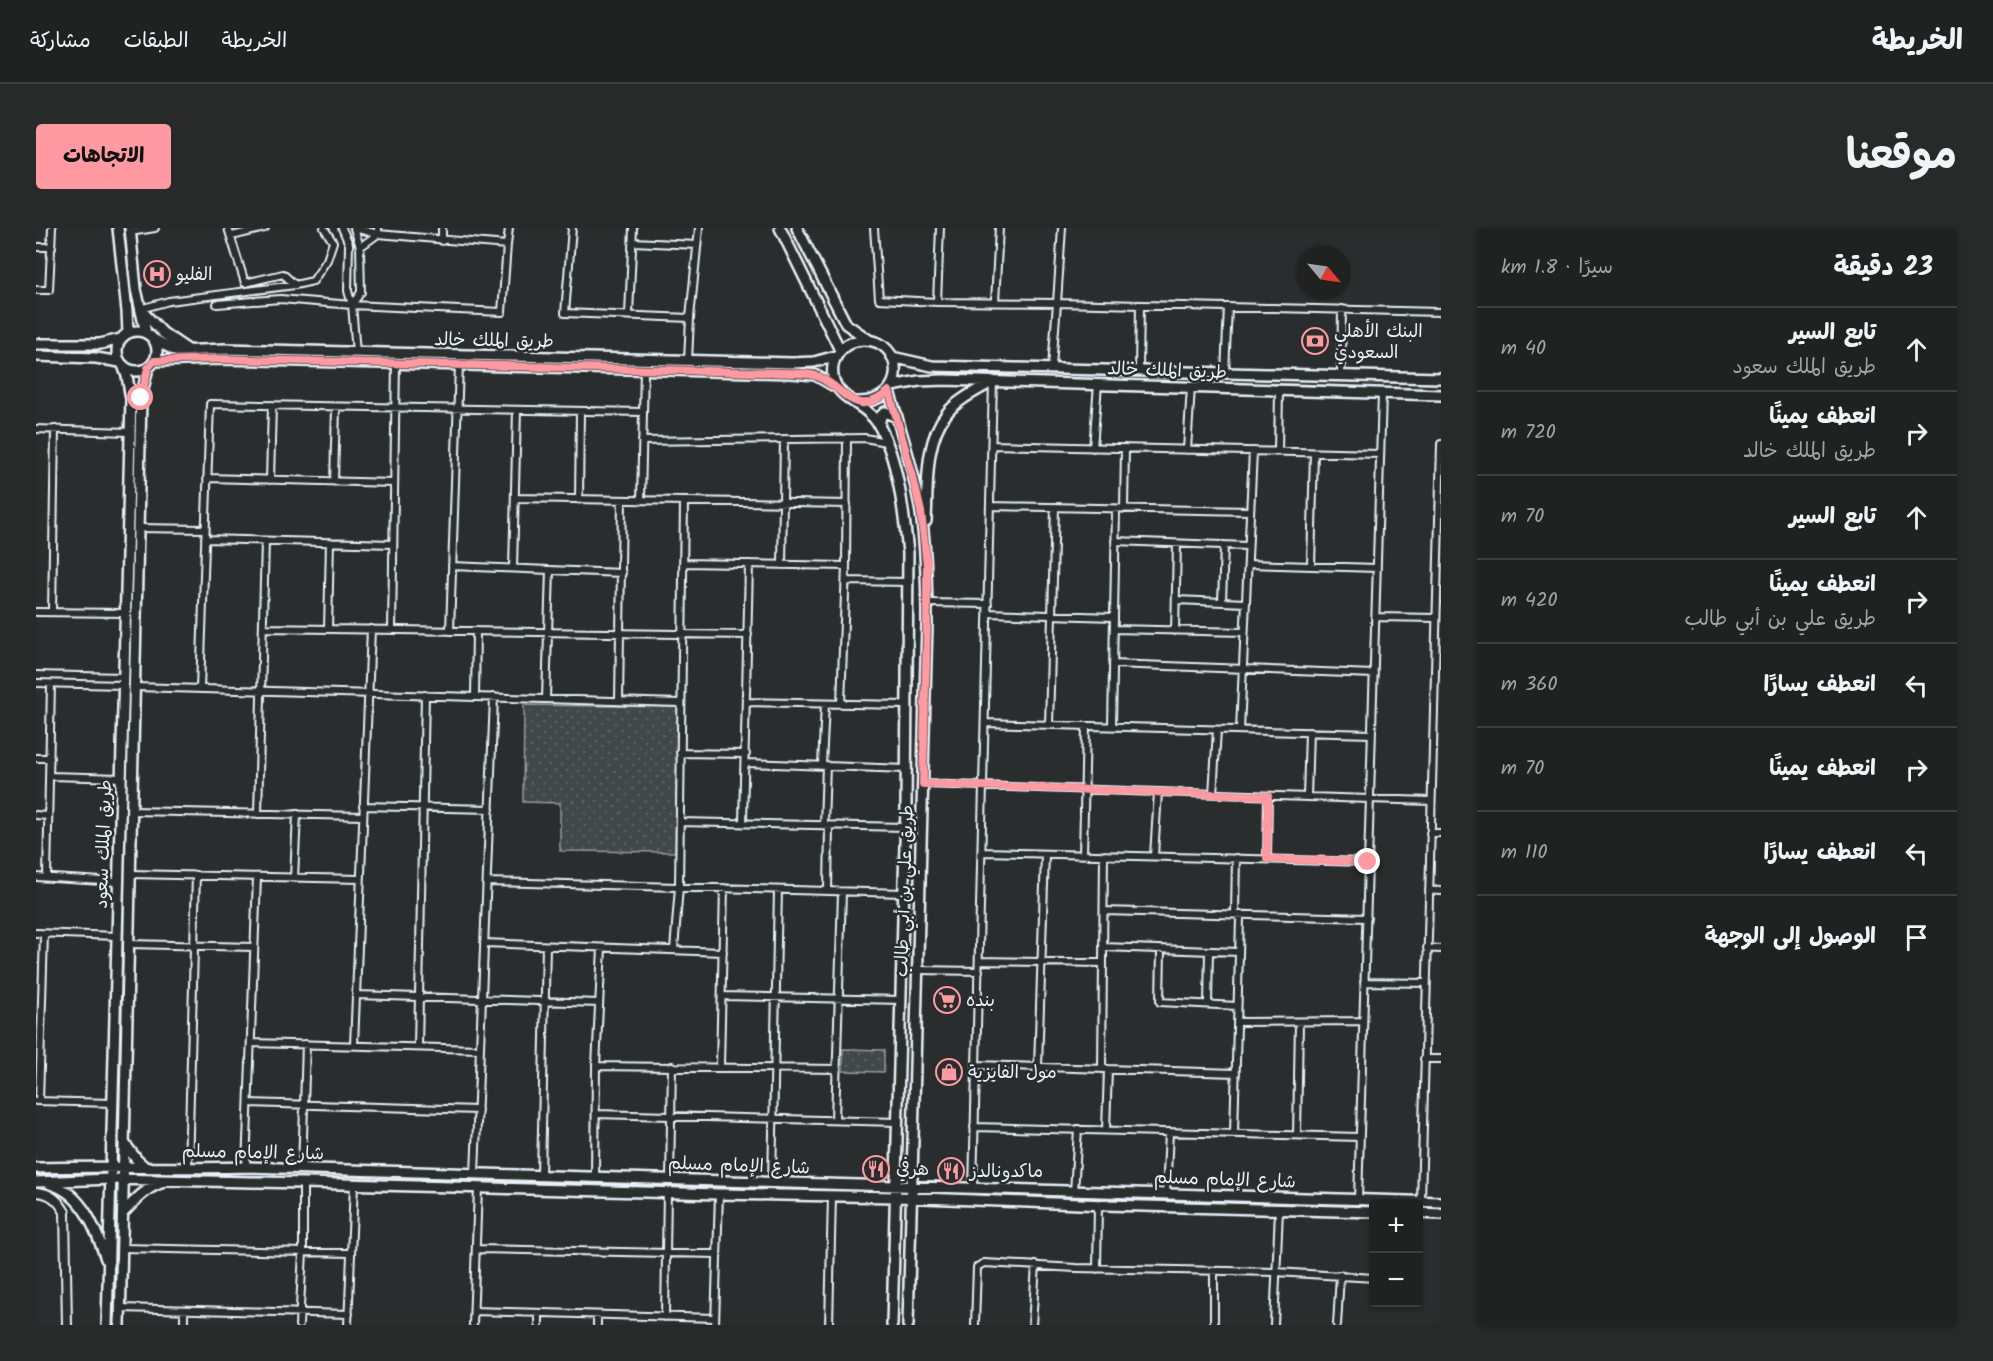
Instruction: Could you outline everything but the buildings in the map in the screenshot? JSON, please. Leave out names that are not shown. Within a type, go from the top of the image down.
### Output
[{"type":"main road","points":[[118,228],[127,311],[124,336],[117,350],[121,364]]},
{"type":"main road","points":[[780,228],[838,353]]},
{"type":"main road","points":[[797,228],[846,324],[887,349],[892,357],[895,377],[890,389],[880,399],[869,403],[849,400],[836,387],[833,366],[838,353],[853,341],[869,340]]},
{"type":"main road","points":[[36,356],[96,358],[121,364],[135,371],[151,364],[156,354],[140,309],[130,230]]},
{"type":"main road","points":[[140,309],[163,333],[188,350]]},
{"type":"main road","points":[[36,344],[100,344],[140,331],[175,356]]},
{"type":"main road","name":"طريق الملك خالد","points":[[151,364],[188,350],[225,349],[814,362],[838,353]]},
{"type":"main road","name":"طريق الملك خالد","points":[[175,356],[791,373],[815,375],[836,387]]},
{"type":"main road","name":"طريق الملك خالد","points":[[892,357],[922,365],[1441,378]]},
{"type":"main road","points":[[814,362],[820,367],[815,375]]},
{"type":"main road","name":"طريق الملك سعود","points":[[107,1325],[130,399],[127,376],[121,364]]},
{"type":"main road","name":"طريق الملك سعود","points":[[120,1325],[141,398],[151,364]]},
{"type":"main road","points":[[919,381],[912,376],[912,372],[922,365]]},
{"type":"main road","name":"طريق الملك خالد","points":[[890,389],[919,381],[993,381],[1441,395]]},
{"type":"main road","points":[[925,548],[928,463],[939,424],[948,411],[993,381]]},
{"type":"main road","name":"طريق علي بن أبي طالب","points":[[890,389],[921,512],[927,603],[908,1325]]},
{"type":"main road","name":"طريق علي بن أبي طالب","points":[[857,402],[879,426],[886,442],[904,514],[908,582],[906,827],[892,1325]]},
{"type":"main road","points":[[879,426],[881,416],[885,412],[897,417]]},
{"type":"main road","points":[[125,1143],[136,1160],[145,1167]]},
{"type":"main road","name":"شارع الإمام مسلم","points":[[36,1168],[246,1167],[1369,1200]]},
{"type":"main road","name":"شارع الإمام مسلم","points":[[39,1182],[111,1179],[303,1183],[911,1197],[1098,1205],[1369,1212]]},
{"type":"main road","points":[[123,1213],[141,1195],[156,1185],[169,1181]]},
{"type":"main road","points":[[39,1182],[58,1186],[73,1197],[91,1219],[108,1267]]},
{"type":"main road","name":"شارع الإمام مسلم","points":[[1423,1202],[1441,1202]]},
{"type":"main road","points":[[1423,1213],[1441,1214]]},
{"type":"street","points":[[36,290],[49,290],[52,228]]},
{"type":"street","points":[[130,230],[155,228]]},
{"type":"street","points":[[228,228],[246,283],[283,274],[295,285]]},
{"type":"street","points":[[232,237],[265,228]]},
{"type":"street","points":[[140,309],[169,301],[295,285],[313,280],[327,260],[333,242],[324,228]]},
{"type":"street","points":[[342,228],[349,244],[348,291],[352,305],[356,353]]},
{"type":"street","points":[[352,305],[361,292],[360,247],[354,228],[442,241],[507,245]]},
{"type":"street","points":[[442,228],[442,241]]},
{"type":"street","points":[[217,304],[280,299],[502,312],[509,228]]},
{"type":"street","points":[[572,228],[565,313],[690,318]]},
{"type":"street","points":[[629,314],[633,228]]},
{"type":"street","points":[[688,361],[699,228]]},
{"type":"street","points":[[874,228],[879,299],[1441,312]]},
{"type":"street","points":[[937,302],[940,228]]},
{"type":"street","points":[[995,302],[999,228]]},
{"type":"street","points":[[1052,368],[1062,228]]},
{"type":"street","points":[[360,247],[378,231]]},
{"type":"street","points":[[633,242],[697,245]]},
{"type":"street","points":[[36,247],[52,247]]},
{"type":"street","points":[[1139,370],[1140,305]]},
{"type":"street","points":[[1225,373],[1228,307]]},
{"type":"street","points":[[1341,375],[1342,309]]},
{"type":"street","points":[[392,630],[396,363]]},
{"type":"street","points":[[450,631],[459,365]]},
{"type":"street","points":[[640,501],[644,370]]},
{"type":"street","points":[[973,1189],[993,381]]},
{"type":"street","points":[[1093,448],[1098,384]]},
{"type":"street","points":[[1187,450],[1191,387]]},
{"type":"street","points":[[1278,452],[1279,390]]},
{"type":"street","points":[[1358,1200],[1382,393]]},
{"type":"street","points":[[200,689],[210,404],[643,412]]},
{"type":"street","points":[[270,480],[272,405]]},
{"type":"street","points":[[334,482],[336,406]]},
{"type":"street","points":[[513,568],[517,410]]},
{"type":"street","points":[[579,500],[580,411]]},
{"type":"street","points":[[36,429],[129,432]]},
{"type":"street","points":[[52,612],[56,429]]},
{"type":"street","points":[[841,704],[846,581],[847,438]]},
{"type":"street","points":[[642,441],[865,438],[886,442]]},
{"type":"street","points":[[782,565],[784,440]]},
{"type":"street","points":[[1420,1199],[1431,801],[1438,698],[1436,618],[1441,444]]},
{"type":"street","points":[[992,446],[1380,454]]},
{"type":"street","points":[[1112,726],[1115,541],[1125,448]]},
{"type":"street","points":[[1240,730],[1253,451]]},
{"type":"street","points":[[1311,566],[1314,453]]},
{"type":"street","points":[[207,478],[394,483]]},
{"type":"street","points":[[516,498],[847,504]]},
{"type":"street","points":[[619,701],[622,501]]},
{"type":"street","points":[[674,950],[679,887],[684,502]]},
{"type":"street","points":[[990,506],[1250,511]]},
{"type":"street","points":[[1049,725],[1055,507]]},
{"type":"street","points":[[138,528],[205,529]]},
{"type":"street","points":[[205,539],[393,544]]},
{"type":"street","points":[[258,814],[265,541]]},
{"type":"street","points":[[1115,541],[1248,546]]},
{"type":"street","points":[[328,629],[330,542]]},
{"type":"street","points":[[1175,631],[1177,544]]},
{"type":"street","points":[[1222,602],[1224,545]]},
{"type":"street","points":[[683,563],[846,566]]},
{"type":"street","points":[[743,823],[749,564]]},
{"type":"street","points":[[1248,564],[1377,568]]},
{"type":"street","points":[[452,566],[621,573]]},
{"type":"street","points":[[546,699],[550,570]]},
{"type":"street","points":[[846,581],[908,582]]},
{"type":"street","points":[[1176,600],[1246,603]]},
{"type":"street","points":[[927,603],[988,604]]},
{"type":"street","points":[[36,612],[126,612]]},
{"type":"street","points":[[988,613],[1114,617]]},
{"type":"street","points":[[1376,617],[1436,618]]},
{"type":"street","points":[[263,628],[748,635]]},
{"type":"street","points":[[354,1045],[370,629]]},
{"type":"street","points":[[1114,629],[1244,632]]},
{"type":"street","points":[[475,697],[476,632]]},
{"type":"street","points":[[1113,664],[1374,674]]},
{"type":"street","points":[[36,675],[124,681]]},
{"type":"street","points":[[36,683],[124,681]]},
{"type":"street","points":[[47,878],[51,684]]},
{"type":"street","points":[[135,687],[680,703]]},
{"type":"street","points":[[418,1047],[425,695]]},
{"type":"street","points":[[475,1174],[494,698]]},
{"type":"street","points":[[747,702],[906,705]]},
{"type":"street","points":[[825,704],[824,765],[828,891]]},
{"type":"street","points":[[985,723],[1372,734]]},
{"type":"street","points":[[1083,854],[1086,726]]},
{"type":"street","points":[[1213,794],[1217,730]]},
{"type":"street","points":[[1308,797],[1309,732]]},
{"type":"street","points":[[680,753],[746,754]]},
{"type":"street","points":[[36,758],[50,758]]},
{"type":"street","points":[[746,763],[906,769]]},
{"type":"street","points":[[50,776],[122,778]]},
{"type":"street","points":[[923,784],[1431,801]]},
{"type":"street","points":[[1154,856],[1158,792]]},
{"type":"street","points":[[1267,859],[1268,796]]},
{"type":"street","points":[[363,806],[490,809]]},
{"type":"street","points":[[132,811],[363,816]]},
{"type":"street","points":[[294,878],[297,814]]},
{"type":"street","points":[[36,815],[48,816]]},
{"type":"street","points":[[680,822],[906,827]]},
{"type":"street","points":[[1431,833],[1441,833]]},
{"type":"street","points":[[982,852],[1368,862]]},
{"type":"street","points":[[1038,1067],[1045,854]]},
{"type":"street","points":[[1104,855],[1106,1130]]},
{"type":"street","points":[[1234,1133],[1240,919],[1235,913],[1236,858]]},
{"type":"street","points":[[131,874],[360,879]]},
{"type":"street","points":[[188,1169],[196,875]]},
{"type":"street","points":[[36,877],[119,882]]},
{"type":"street","points":[[246,1167],[257,877]]},
{"type":"street","points":[[487,882],[904,893]]},
{"type":"street","points":[[720,1066],[724,888]]},
{"type":"street","points":[[772,1182],[778,890]]},
{"type":"street","points":[[1429,890],[1441,891]]},
{"type":"street","points":[[835,1120],[842,891]]},
{"type":"street","points":[[1104,911],[1366,918]]},
{"type":"street","points":[[113,1102],[38,1101],[40,934],[117,936]]},
{"type":"street","points":[[129,944],[254,947]]},
{"type":"street","points":[[484,944],[723,952]]},
{"type":"street","points":[[541,1176],[546,946]]},
{"type":"street","points":[[595,1177],[596,1066],[602,948]]},
{"type":"street","points":[[1103,948],[1239,952]]},
{"type":"street","points":[[1427,948],[1441,949]]},
{"type":"street","points":[[1161,950],[1160,1002],[1237,1006]]},
{"type":"street","points":[[1208,1004],[1209,951]]},
{"type":"street","points":[[979,961],[1103,963]]},
{"type":"street","points":[[918,970],[979,971]]},
{"type":"street","points":[[1365,982],[1426,983]]},
{"type":"street","points":[[357,995],[599,1003]]},
{"type":"street","points":[[722,996],[902,1000]]},
{"type":"street","points":[[1237,1022],[1363,1021]]},
{"type":"street","points":[[1297,1135],[1299,1022]]},
{"type":"street","points":[[251,1043],[480,1049]]},
{"type":"street","points":[[302,1169],[306,1044]]},
{"type":"street","points":[[1424,1059],[1441,1059]]},
{"type":"street","points":[[976,1065],[1236,1072]]},
{"type":"street","points":[[596,1066],[837,1069]]},
{"type":"street","points":[[670,1179],[672,1066]]},
{"type":"street","points":[[249,1103],[478,1110]]},
{"type":"street","points":[[596,1114],[898,1122]]},
{"type":"street","points":[[974,1127],[1360,1137]]},
{"type":"street","points":[[1074,1191],[1078,1129]]},
{"type":"street","points":[[1167,1194],[1168,1132]]},
{"type":"street","points":[[299,1325],[303,1252],[303,1183]]},
{"type":"street","points":[[348,1325],[354,1185]]},
{"type":"street","points":[[473,1325],[478,1188]]},
{"type":"street","points":[[36,1192],[46,1192],[59,1202],[65,1212],[67,1325]]},
{"type":"street","points":[[665,1317],[667,1192]]},
{"type":"street","points":[[474,1311],[665,1317],[715,1322],[719,1194]]},
{"type":"street","points":[[829,1325],[832,1196]]},
{"type":"street","points":[[1097,1269],[1098,1205]]},
{"type":"street","points":[[1274,1325],[1279,1210]]},
{"type":"street","points":[[122,1248],[351,1252]]},
{"type":"street","points":[[476,1249],[717,1254]]},
{"type":"street","points":[[975,1325],[975,1275],[977,1267],[984,1263],[1097,1269],[1276,1272],[1369,1278]]},
{"type":"street","points":[[1032,1325],[1036,1265]]},
{"type":"street","points":[[1214,1272],[1214,1325]]},
{"type":"street","points":[[1338,1325],[1340,1275]]},
{"type":"street","points":[[120,1308],[349,1314]]},
{"type":"street","points":[[184,1310],[184,1325]]},
{"type":"street","points":[[539,1313],[539,1325]]},
{"type":"street","points":[[597,1315],[597,1325]]},
{"type":"shaded area","points":[[524,705],[678,707],[675,852],[560,851],[560,803],[523,802]]},
{"type":"shaded area","points":[[843,1049],[884,1050],[884,1072],[843,1071]]},
{"type":"place","name":"الفليو","points":[[157,274]]},
{"type":"place","name":"البنك الأهلي السعودي","points":[[1315,341]]},
{"type":"place","name":"بنده","points":[[947,1000]]},
{"type":"place","name":"مول الفايزية","points":[[949,1072]]},
{"type":"place","name":"هرفي","points":[[876,1169]]},
{"type":"place","name":"ماكدونالدز","points":[[951,1171]]},
{"type":"route","points":[[141,398],[144,379],[148,368],[154,361],[219,359],[791,373],[820,377],[836,387],[849,400],[857,402],[869,403],[880,399],[889,391],[921,512],[927,566],[923,784],[1268,796],[1267,859],[1368,862]]}]
